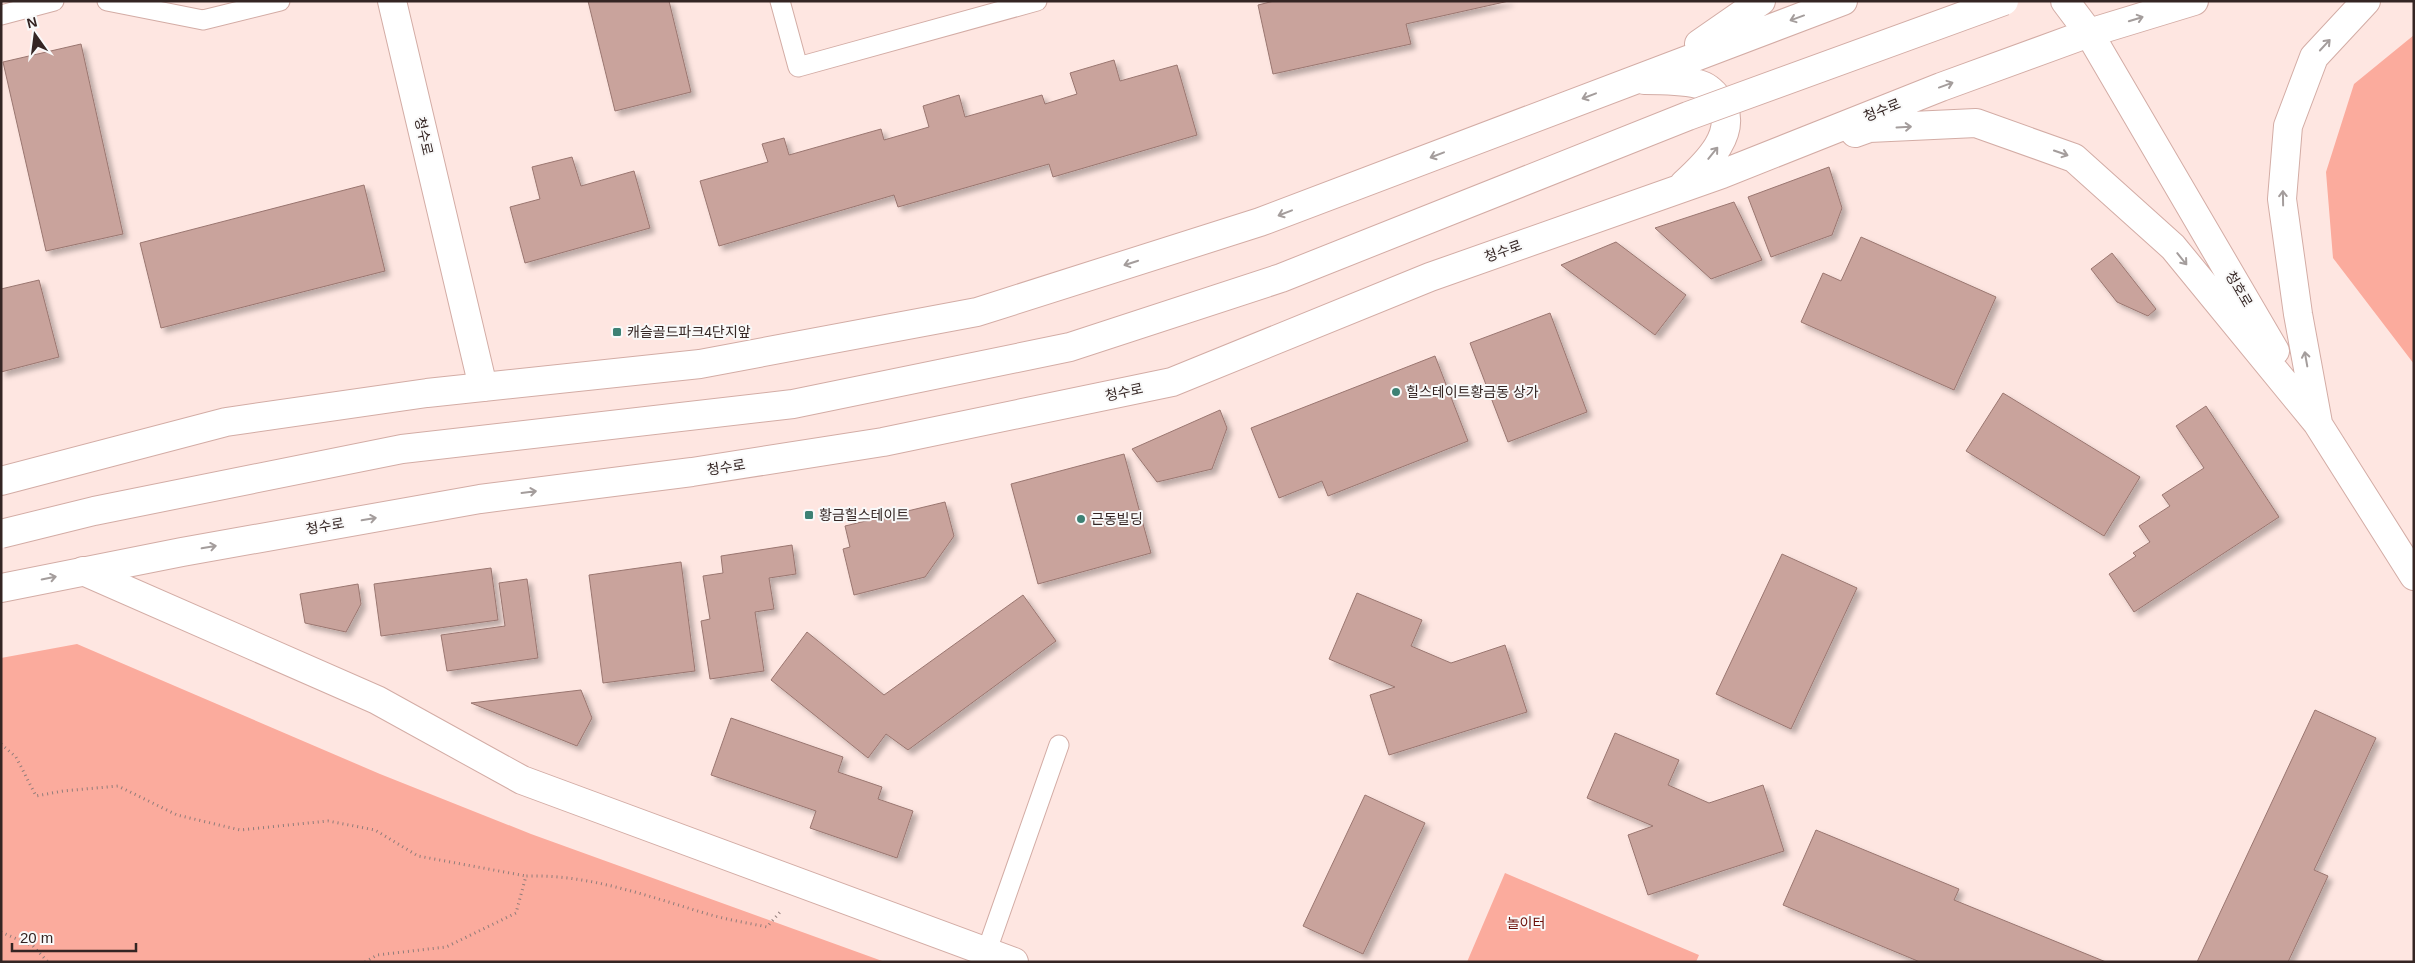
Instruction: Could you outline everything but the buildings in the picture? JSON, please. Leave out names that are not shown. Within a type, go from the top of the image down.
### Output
[{"type":"main road","name":"청수로","points":[[392,1],[483,387]]},
{"type":"main road","points":[[1667,66],[1761,1]]},
{"type":"main road","points":[[1,481],[226,422],[483,387],[700,364],[976,312],[1260,222],[1667,66],[1843,1]]},
{"type":"main road","points":[[1,534],[94,511],[402,449],[793,404],[1070,347],[1281,278],[1688,116],[2004,1]]},
{"type":"main road","name":"청호로","points":[[2065,1],[2089,33],[2318,424],[2414,576]]},
{"type":"main road","name":"청수로","points":[[1,588],[83,571],[480,499],[692,472],[882,442],[1172,382],[1430,277],[1722,174],[1941,87],[2089,33],[2194,1]]},
{"type":"main road","points":[[2318,424],[2298,314],[2282,199],[2288,126],[2314,57],[2366,1]]},
{"type":"main road","points":[[1628,81],[1658,80],[1700,84],[1713,92],[1723,107],[1726,124],[1722,142],[1698,172],[1679,188]]},
{"type":"main road","points":[[1722,174],[1869,128],[1976,123],[2074,158],[2173,247],[2318,424]]},
{"type":"main road","points":[[83,571],[377,700],[522,780],[1014,962]]},
{"type":"lane","points":[[1,15],[54,1]]},
{"type":"lane","points":[[107,1],[203,20],[280,1]]},
{"type":"lane","points":[[780,1],[798,66],[1037,1]]},
{"type":"lane","points":[[986,953],[1058,745]]},
{"type":"path","points":[[1,744],[16,757],[36,796],[64,791],[118,786],[177,815],[240,830],[328,822],[375,830],[418,856],[526,876],[552,875],[632,890],[712,915],[767,927],[803,885]]},
{"type":"path","points":[[365,962],[377,955],[446,947],[516,913],[526,876]]},
{"type":"path","points":[[1,932],[33,946],[48,962]]},
{"type":"green space","points":[[2414,35],[2414,364],[2333,258],[2326,172],[2354,84]]},
{"type":"green space","points":[[77,644],[380,774],[531,834],[885,962],[1,962],[1,658]]},
{"type":"green space","name":"놀이터","points":[[1505,873],[1699,955],[1696,962],[1467,962]]},
{"type":"place","name":"캐슬골드파크4단지앞","points":[[617,332]]},
{"type":"place","name":"힐스테이트황금동 상가","points":[[1396,392]]},
{"type":"place","name":"황금힐스테이트","points":[[809,515]]},
{"type":"place","name":"근동빌딩","points":[[1081,519]]}]
